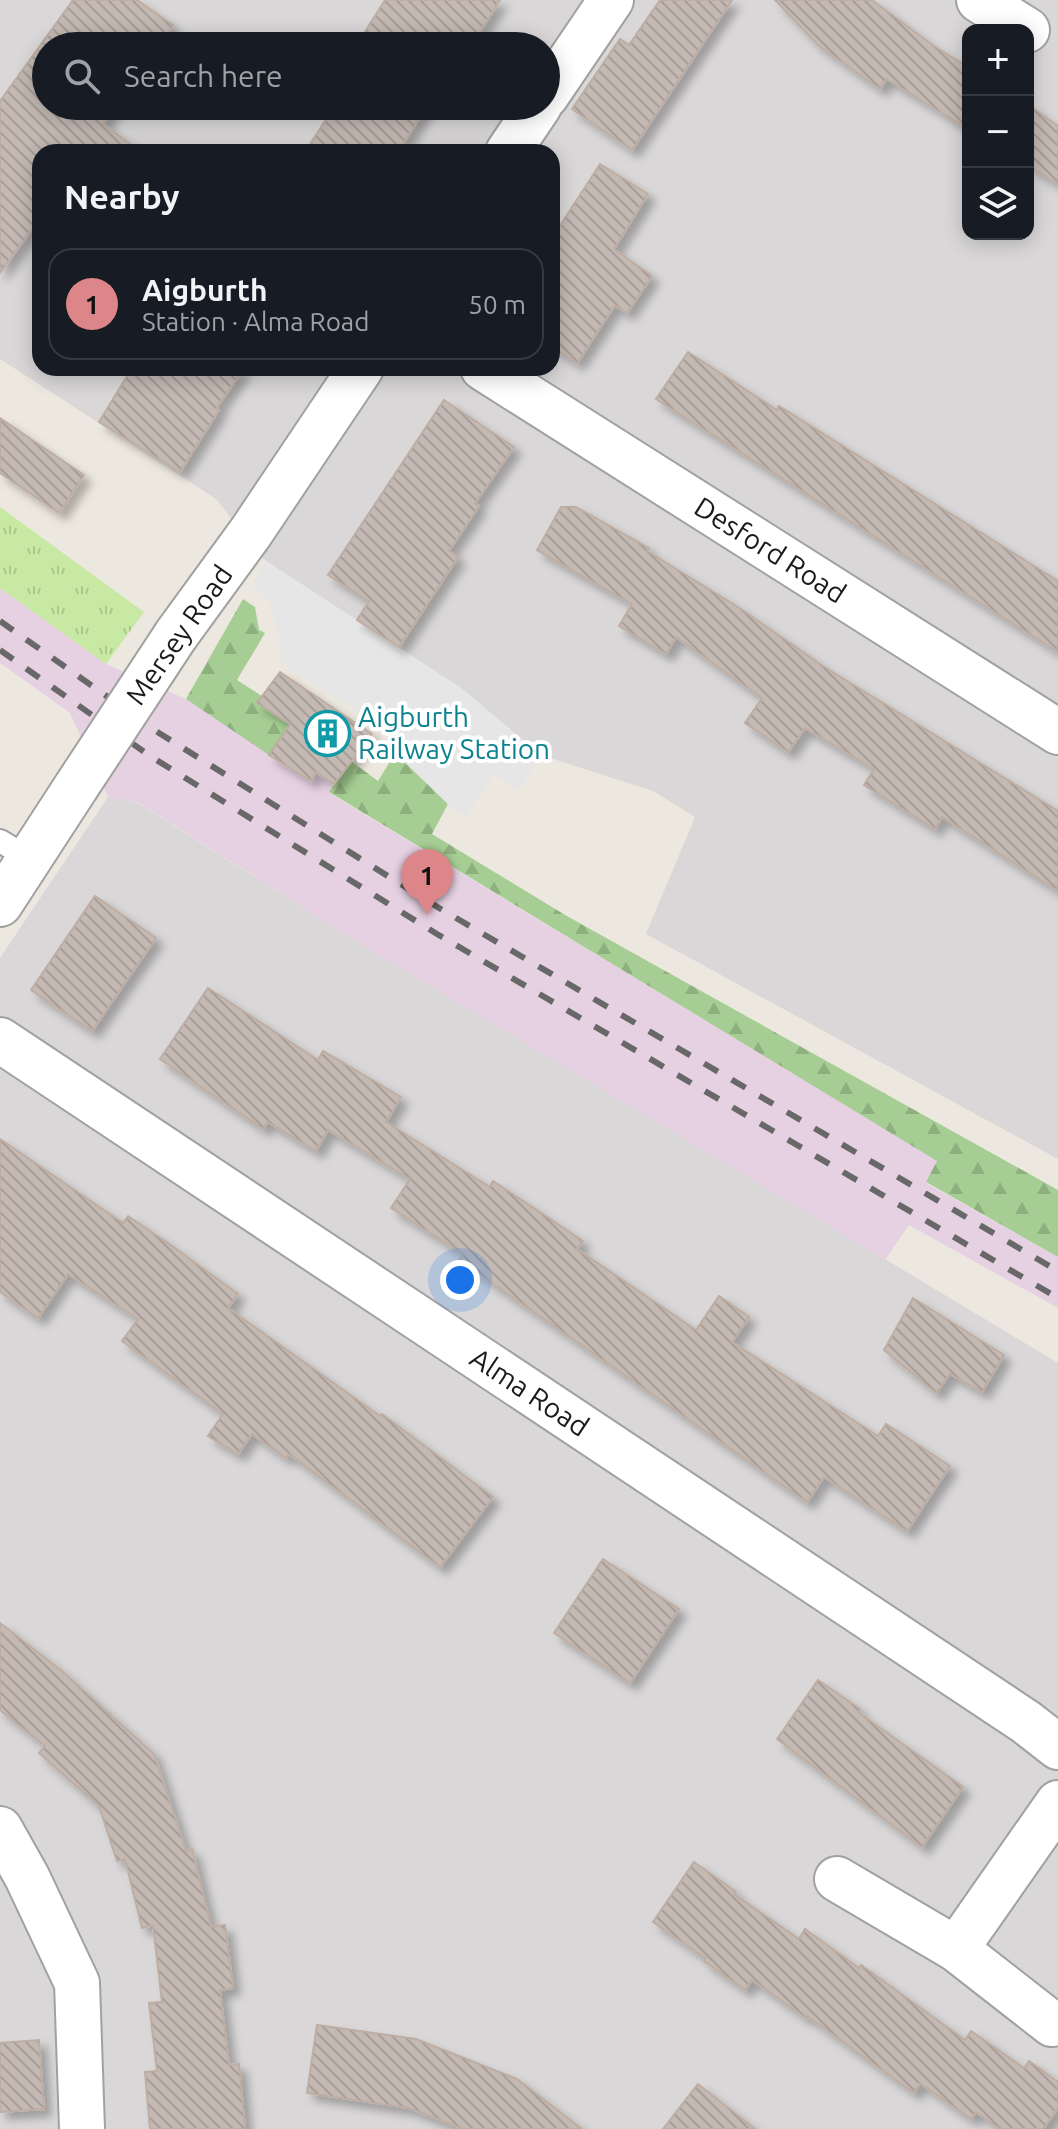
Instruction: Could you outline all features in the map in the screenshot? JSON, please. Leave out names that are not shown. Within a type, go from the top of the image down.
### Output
[{"type":"street","points":[[560,75],[611,0]]},
{"type":"street","points":[[979,0],[1017,24]]},
{"type":"street","points":[[1034,35],[1058,50]]},
{"type":"street","points":[[513,144],[530,120]]},
{"type":"street","name":"Mersey Road","points":[[0,904],[15,850],[76,787],[176,635],[251,532],[356,376]]},
{"type":"street","name":"Desford Road","points":[[496,376],[1058,732]]},
{"type":"street","name":"Alma Road","points":[[0,1040],[1047,1723]]},
{"type":"street","points":[[956,1949],[1058,1803]]},
{"type":"street","points":[[0,1829],[27,1877],[77,1983],[82,2129]]},
{"type":"street","points":[[837,1879],[956,1949],[1052,2024]]},
{"type":"shaded area","points":[[0,0],[1058,0],[1058,1159],[646,934],[695,817],[653,791],[541,755],[461,688],[266,561],[216,499],[0,359]]},
{"type":"shaded area","points":[[266,561],[461,688],[541,755],[519,791],[494,775],[466,816],[448,804],[400,758],[407,744],[281,663],[280,642],[269,601],[251,586]]},
{"type":"shaded area","points":[[0,588],[106,664],[186,699],[310,780],[316,772],[334,784],[329,793],[938,1161],[926,1183],[1058,1257],[1058,1308],[909,1225],[885,1260],[346,935],[139,803],[108,797],[70,713],[0,663]]},
{"type":"shaded area","points":[[108,797],[138,803],[346,935],[1058,1363],[1058,2129],[0,2129],[0,958]]},
{"type":"green space","points":[[0,507],[144,612],[106,664],[0,588]]},
{"type":"green space","points":[[243,599],[255,607],[259,630],[265,633],[237,680],[262,696],[258,704],[290,724],[269,755],[186,699]]},
{"type":"green space","points":[[396,752],[448,804],[432,834],[565,915],[1058,1190],[1058,1257],[926,1182],[937,1161],[329,792],[351,761],[378,781]]},
{"type":"building","points":[[73,0],[137,0],[173,25],[168,32],[50,32]]},
{"type":"building","points":[[385,0],[500,0],[480,32],[365,32]]},
{"type":"building","points":[[660,0],[732,0],[632,150],[572,109],[620,39],[629,45]]},
{"type":"building","points":[[775,0],[872,0],[962,63],[962,125],[887,79],[880,89],[818,45]]},
{"type":"building","points":[[32,57],[32,120],[106,120],[103,124],[130,144],[32,144],[32,229],[0,273],[0,101]]},
{"type":"building","points":[[1034,109],[1058,126],[1058,184],[1034,170]]},
{"type":"building","points":[[326,120],[418,120],[403,144],[310,144]]},
{"type":"building","points":[[600,164],[648,194],[614,249],[652,276],[627,313],[615,305],[577,363],[560,352],[560,226]]},
{"type":"building","points":[[688,352],[777,410],[779,406],[1058,581],[1058,652],[656,399]]},
{"type":"building","points":[[127,376],[239,376],[180,472],[99,422]]},
{"type":"building","points":[[444,400],[514,447],[475,503],[479,506],[449,551],[458,557],[399,647],[357,620],[369,601],[328,575]]},
{"type":"building","points":[[0,418],[84,475],[59,513],[0,473]]},
{"type":"building","points":[[561,507],[576,507],[649,548],[647,551],[738,607],[823,666],[1058,811],[1058,891],[942,817],[935,829],[864,785],[874,769],[805,728],[788,752],[745,723],[762,698],[676,637],[666,654],[619,626],[632,604],[537,550]]},
{"type":"building","name":"Aigburth Railway Station","points":[[280,672],[372,734],[334,784],[316,772],[311,781],[269,755],[290,724],[257,703]]},
{"type":"building","points":[[95,896],[156,938],[92,1031],[31,990]]},
{"type":"building","points":[[208,988],[318,1060],[323,1051],[401,1097],[386,1122],[490,1187],[493,1181],[583,1241],[577,1249],[696,1330],[719,1296],[749,1317],[732,1342],[878,1436],[886,1424],[950,1466],[907,1531],[824,1477],[807,1502],[459,1260],[463,1254],[391,1208],[410,1179],[328,1130],[316,1151],[268,1122],[263,1129],[160,1059]]},
{"type":"building","points":[[0,1139],[123,1223],[128,1216],[168,1243],[238,1294],[228,1308],[380,1416],[382,1414],[493,1497],[440,1567],[289,1454],[286,1458],[252,1434],[238,1454],[208,1436],[223,1414],[122,1341],[138,1319],[68,1274],[38,1318],[0,1292]]},
{"type":"building","points":[[913,1298],[1004,1355],[982,1392],[950,1374],[936,1393],[884,1350]]},
{"type":"building","points":[[603,1559],[679,1609],[630,1683],[554,1633]]},
{"type":"building","points":[[0,1623],[62,1671],[154,1754],[186,1851],[192,1849],[211,1927],[225,1925],[233,1988],[220,1990],[229,2065],[239,2064],[245,2129],[150,2129],[145,2072],[157,2071],[149,2003],[162,2002],[153,1925],[142,1928],[125,1859],[117,1861],[99,1806],[39,1753],[45,1746],[0,1710]]},
{"type":"building","points":[[818,1680],[963,1787],[922,1847],[777,1739]]},
{"type":"building","points":[[694,1862],[799,1939],[805,1929],[965,2040],[971,2031],[1024,2068],[1029,2061],[1058,2082],[1058,2108],[1043,2129],[1000,2129],[976,2112],[971,2119],[920,2083],[914,2093],[752,1980],[745,1990],[653,1922]]},
{"type":"building","points":[[317,2025],[416,2039],[517,2079],[582,2129],[464,2129],[409,2108],[307,2093]]},
{"type":"building","points":[[39,2040],[44,2109],[0,2112],[0,2043]]},
{"type":"building","points":[[698,2084],[755,2129],[663,2129]]},
{"type":"railway","points":[[0,621],[159,733],[439,908],[1058,1271]]},
{"type":"railway","points":[[0,650],[150,756],[437,934],[1058,1298]]},
{"type":"place","name":"Aigburth Railway Station","points":[[327,733]]},
{"type":"place","name":"Aigburth","points":[[427,915]]}]
